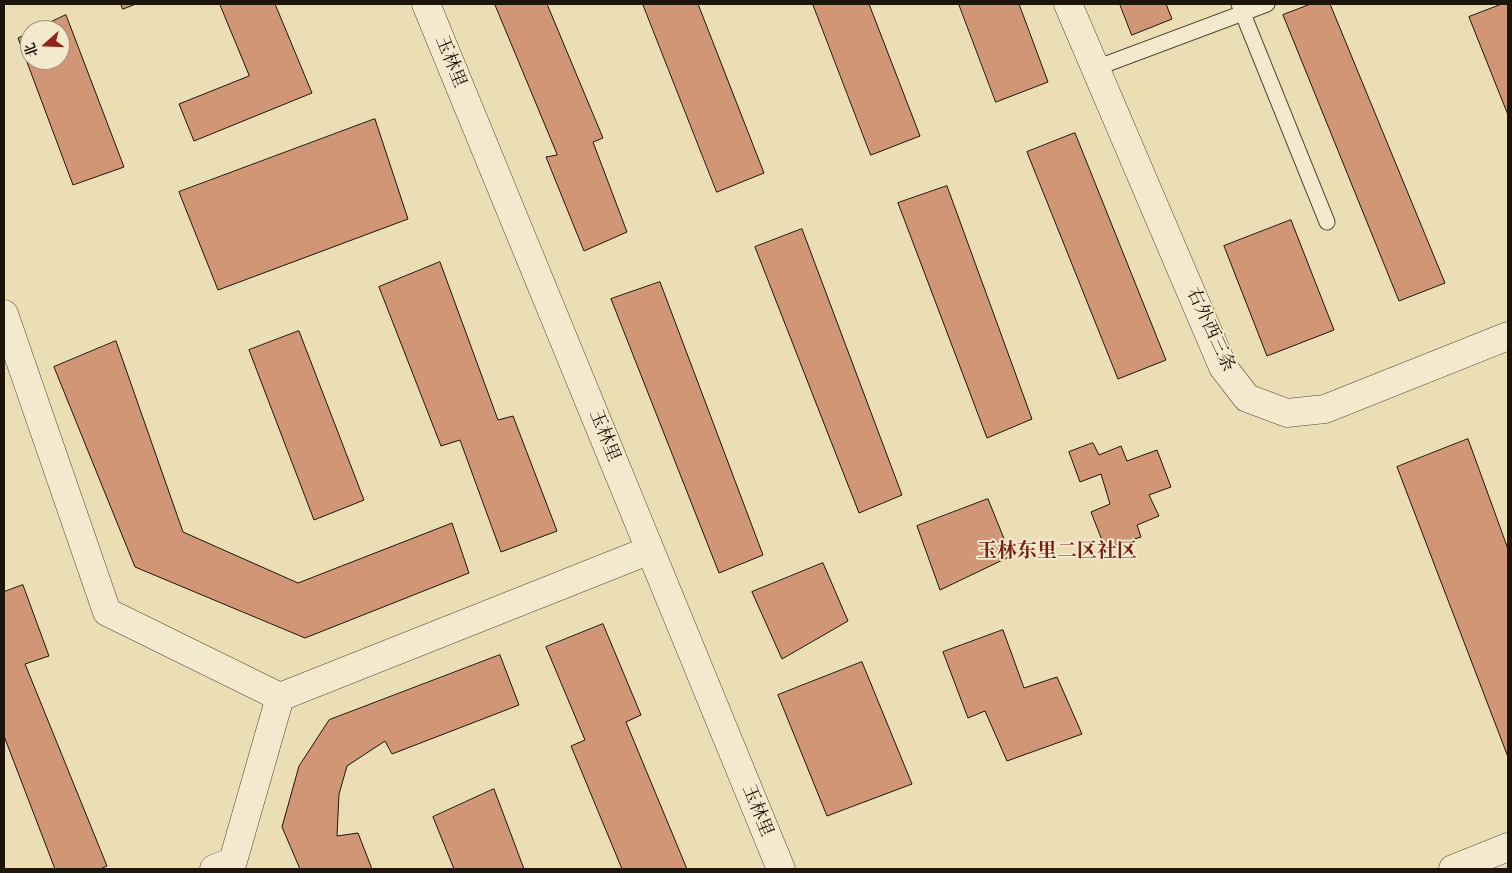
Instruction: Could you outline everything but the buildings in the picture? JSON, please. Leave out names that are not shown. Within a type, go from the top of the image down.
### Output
[{"type":"street","name":"玉林里","points":[[426,4],[781,869]]},
{"type":"street","name":"右外西三条","points":[[1068,4],[1223,367],[1247,398],[1287,413],[1326,409],[1508,336]]},
{"type":"street","points":[[4,314],[107,612],[280,697],[650,550]]},
{"type":"street","points":[[214,869],[233,861],[280,697]]},
{"type":"street","points":[[1453,869],[1508,847]]},
{"type":"lane","points":[[1096,68],[1241,8],[1267,4]]},
{"type":"lane","points":[[1241,8],[1327,222]]},
{"type":"district","name":"玉林东里二区社区","points":[[1057,552]]}]
